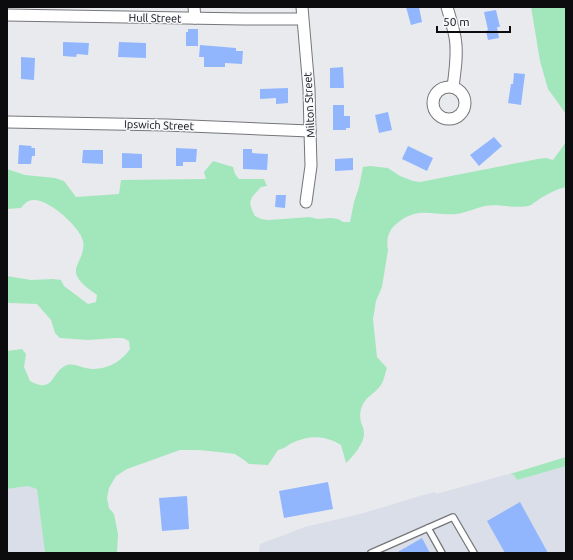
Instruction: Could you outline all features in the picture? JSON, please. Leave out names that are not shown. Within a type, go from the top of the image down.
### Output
[{"type":"street","points":[[194,7],[195,18]]},
{"type":"street","name":"Milton Street","points":[[302,7],[309,89],[311,166],[306,202]]},
{"type":"street","points":[[448,7],[455,38],[455,69],[452,87]]},
{"type":"street","name":"Hull Street","points":[[7,14],[302,19]]},
{"type":"street","name":"Ipswich Street","points":[[7,122],[166,125],[310,131]]},
{"type":"lane","points":[[371,553],[453,517],[474,553]]},
{"type":"lane","points":[[428,528],[442,553]]},
{"type":"shaded area","points":[[566,466],[566,553],[259,553],[260,544],[305,527],[364,513],[423,495],[435,492],[436,494],[505,475],[514,474],[517,480]]},
{"type":"shaded area","points":[[28,486],[37,488],[38,491],[45,553],[7,553],[7,489]]},
{"type":"green space","points":[[531,7],[566,7],[566,114],[548,89],[540,61]]},
{"type":"green space","points":[[566,142],[566,187],[550,193],[531,205],[520,207],[491,205],[456,214],[418,213],[403,219],[391,230],[387,240],[388,250],[382,287],[376,301],[373,319],[377,357],[387,368],[381,385],[367,398],[361,409],[360,417],[364,431],[364,438],[358,450],[346,463],[341,445],[329,439],[317,437],[298,440],[278,450],[268,465],[249,464],[235,454],[198,450],[180,450],[127,469],[116,476],[109,488],[107,498],[109,508],[114,514],[118,534],[117,553],[45,553],[37,489],[28,486],[7,489],[7,351],[22,349],[26,354],[24,367],[30,381],[44,385],[48,384],[60,369],[65,366],[73,365],[98,369],[116,362],[130,349],[129,341],[123,338],[88,340],[60,338],[55,333],[51,320],[37,304],[9,303],[7,301],[7,276],[31,280],[61,280],[64,286],[88,304],[96,302],[97,295],[83,284],[77,276],[76,268],[83,251],[83,241],[81,235],[63,215],[47,204],[33,200],[26,202],[21,208],[7,209],[7,169],[25,175],[55,178],[64,181],[76,197],[119,194],[121,180],[206,179],[204,172],[213,161],[233,167],[235,174],[239,179],[264,179],[267,186],[261,187],[252,197],[250,203],[255,216],[261,219],[268,220],[310,217],[318,219],[331,218],[338,219],[343,222],[350,222],[363,167],[370,166],[388,168],[400,176],[420,182],[538,159],[546,158],[553,160]]},
{"type":"green space","points":[[566,457],[566,466],[517,480],[514,475],[510,474]]},
{"type":"building","points":[[406,7],[419,7],[422,22],[411,25]]},
{"type":"building","points":[[496,10],[500,27],[497,27],[499,38],[488,40],[486,31],[488,30],[484,12]]},
{"type":"building","points":[[188,29],[198,29],[198,46],[186,46],[186,32],[188,32]]},
{"type":"building","points":[[63,42],[89,43],[88,55],[77,54],[76,57],[63,56]]},
{"type":"building","points":[[119,42],[146,43],[146,58],[118,57]]},
{"type":"building","points":[[200,45],[236,48],[236,51],[243,51],[242,64],[225,63],[225,67],[204,67],[204,57],[199,57]]},
{"type":"building","points":[[21,57],[35,58],[34,80],[21,79]]},
{"type":"building","points":[[343,67],[344,88],[330,88],[330,68]]},
{"type":"building","points":[[514,73],[525,74],[521,105],[508,103]]},
{"type":"building","points":[[288,88],[288,103],[276,104],[276,98],[260,99],[260,89]]},
{"type":"building","points":[[333,105],[344,105],[344,116],[350,116],[350,128],[346,128],[346,130],[333,130]]},
{"type":"building","points":[[388,112],[392,130],[379,133],[375,115]]},
{"type":"building","points":[[494,137],[502,146],[479,166],[470,155]]},
{"type":"building","points":[[19,145],[32,146],[31,148],[35,148],[35,156],[32,156],[31,164],[18,164]]},
{"type":"building","points":[[408,146],[433,158],[427,171],[402,159]]},
{"type":"building","points":[[176,148],[197,149],[196,162],[183,162],[183,166],[176,166]]},
{"type":"building","points":[[243,149],[252,149],[252,153],[268,154],[267,170],[243,169]]},
{"type":"building","points":[[83,150],[103,150],[103,164],[82,163]]},
{"type":"building","points":[[122,153],[142,154],[142,168],[122,168]]},
{"type":"building","points":[[353,158],[353,170],[335,171],[335,159]]},
{"type":"building","points":[[276,195],[286,195],[285,208],[275,207]]},
{"type":"building","points":[[328,482],[333,509],[284,518],[279,491]]},
{"type":"building","points":[[187,496],[189,529],[162,531],[159,498]]},
{"type":"building","points":[[520,502],[548,553],[505,553],[487,521]]},
{"type":"building","points":[[422,538],[430,553],[396,553]]}]
